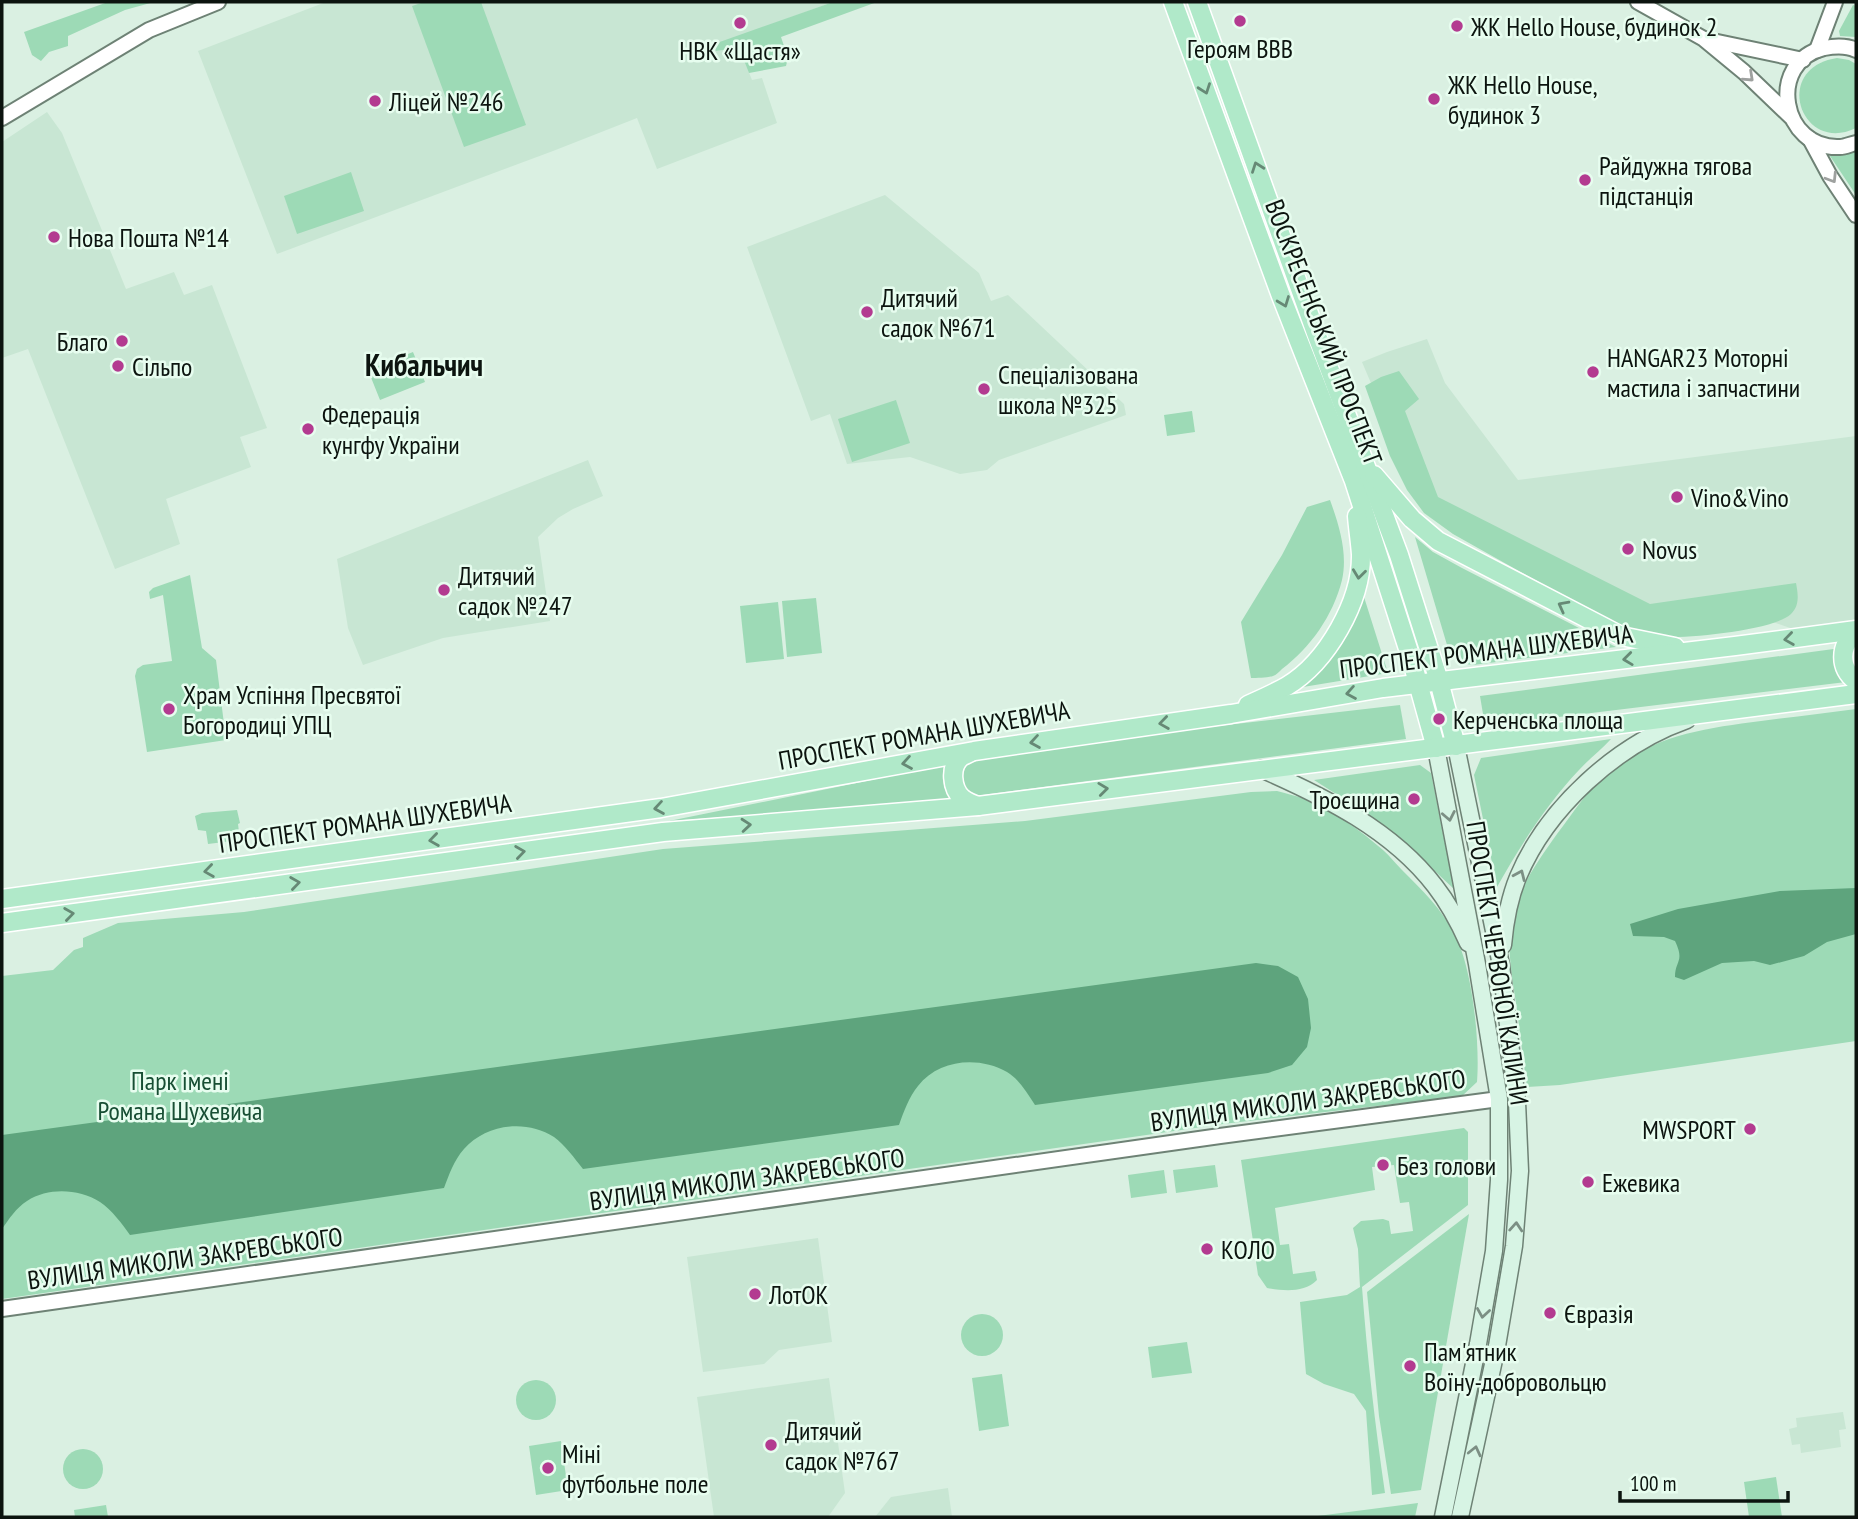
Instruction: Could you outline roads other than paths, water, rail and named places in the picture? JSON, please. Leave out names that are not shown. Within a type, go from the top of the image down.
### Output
[{"type":"main road","name":"ВОСКРЕСЕНСЬКИЙ ПРОСПЕКТ","points":[[1172,2],[1354,481],[1418,684]]},
{"type":"main road","name":"ВОСКРЕСЕНСЬКИЙ ПРОСПЕКТ","points":[[1197,2],[1399,555],[1439,681]]},
{"type":"main road","points":[[1364,462],[1412,519],[1438,541],[1621,636],[1696,651]]},
{"type":"main road","points":[[1231,714],[1288,685],[1309,668],[1326,649],[1342,624],[1357,586],[1361,555],[1354,481]]},
{"type":"main road","points":[[1856,631],[1846,643],[1843,660],[1844,668],[1856,681]]},
{"type":"main road","name":"ПРОСПЕКТ РОМАНА ШУХЕВИЧА","points":[[2,899],[661,808],[974,751],[1231,714],[1383,688],[1856,631]]},
{"type":"main road","points":[[1439,681],[1455,746]]},
{"type":"main road","points":[[1418,684],[1436,748]]},
{"type":"main road","name":"ПРОСПЕКТ РОМАНА ШУХЕВИЧА","points":[[2,923],[663,832],[978,806],[1856,694]]},
{"type":"main road","points":[[1501,965],[1505,926],[1518,876],[1561,808],[1620,754],[1668,727],[1708,713]]},
{"type":"main road","name":"ПРОСПЕКТ ЧЕРВОНОЇ КАЛИНИ","points":[[1455,746],[1501,965],[1518,1124],[1520,1171],[1514,1246],[1489,1388],[1460,1517]]},
{"type":"main road","name":"ПРОСПЕКТ ЧЕРВОНОЇ КАЛИНИ","points":[[1436,748],[1477,964],[1499,1099],[1499,1180],[1494,1251],[1443,1517]]},
{"type":"main road","points":[[974,751],[961,757],[956,765],[953,782],[962,798],[978,806]]},
{"type":"main road","points":[[1261,769],[1343,808],[1401,851],[1434,885],[1447,904],[1477,964]]},
{"type":"street","points":[[2,118],[149,30],[218,2]]},
{"type":"street","points":[[1638,2],[1704,39],[1744,72],[1792,118]]},
{"type":"street","points":[[1817,50],[1835,2]]},
{"type":"street","points":[[1704,39],[1802,60]]},
{"type":"street","points":[[1856,50],[1834,46],[1817,50],[1794,69],[1787,93],[1792,118],[1799,130],[1810,139],[1841,147],[1856,143]]},
{"type":"street","points":[[1810,139],[1856,215]]},
{"type":"street","name":"ВУЛИЦЯ МИКОЛИ ЗАКРЕВСЬКОГО","points":[[2,1309],[1499,1099]]},
{"type":"place","name":"Героям ВВВ","points":[[1240,21]]},
{"type":"place","name":"НВК «Щастя»","points":[[740,23]]},
{"type":"place","name":"ЖК Hello House, будинок 2","points":[[1457,26]]},
{"type":"place","name":"ЖК Hello House, будинок 3","points":[[1434,99]]},
{"type":"place","name":"Ліцей №246","points":[[375,101]]},
{"type":"place","name":"Райдужна тягова пiдстанцiя","points":[[1585,180]]},
{"type":"place","name":"Нова Пошта №14","points":[[54,237]]},
{"type":"place","name":"Дитячий садок №671","points":[[867,312]]},
{"type":"place","name":"Благо","points":[[122,341]]},
{"type":"place","name":"Сільпо","points":[[118,366]]},
{"type":"place","name":"HANGAR23 Моторні мастила і запчастини","points":[[1593,372]]},
{"type":"place","name":"Спеціалізована школа №325","points":[[984,389]]},
{"type":"place","name":"Федерація кунгфу України","points":[[308,429]]},
{"type":"place","name":"Vino&Vino","points":[[1677,497]]},
{"type":"place","name":"Novus","points":[[1628,549]]},
{"type":"place","name":"Дитячий садок №247","points":[[444,590]]},
{"type":"place","name":"Храм Успіння Пресвятої Богородиці УПЦ","points":[[169,709]]},
{"type":"place","name":"Керченська площа","points":[[1439,719]]},
{"type":"place","name":"Троєщина","points":[[1414,799]]},
{"type":"place","name":"MWSPORT","points":[[1750,1129]]},
{"type":"place","name":"Без голови","points":[[1383,1165]]},
{"type":"place","name":"Ежевика","points":[[1588,1182]]},
{"type":"place","name":"КОЛО","points":[[1207,1249]]},
{"type":"place","name":"ЛотОК","points":[[755,1294]]},
{"type":"place","name":"Євразія","points":[[1550,1313]]},
{"type":"place","name":"Пам'ятник Воїну-добровольцю","points":[[1410,1366]]},
{"type":"place","name":"Дитячий садок №767","points":[[771,1445]]},
{"type":"place","name":"Міні футбольне поле","points":[[548,1468]]},
{"type":"district","name":"Кибальчич","points":[[424,364]]},
{"type":"park label","name":"Парк імені Романа Шухевича","points":[[180,1095]]}]
